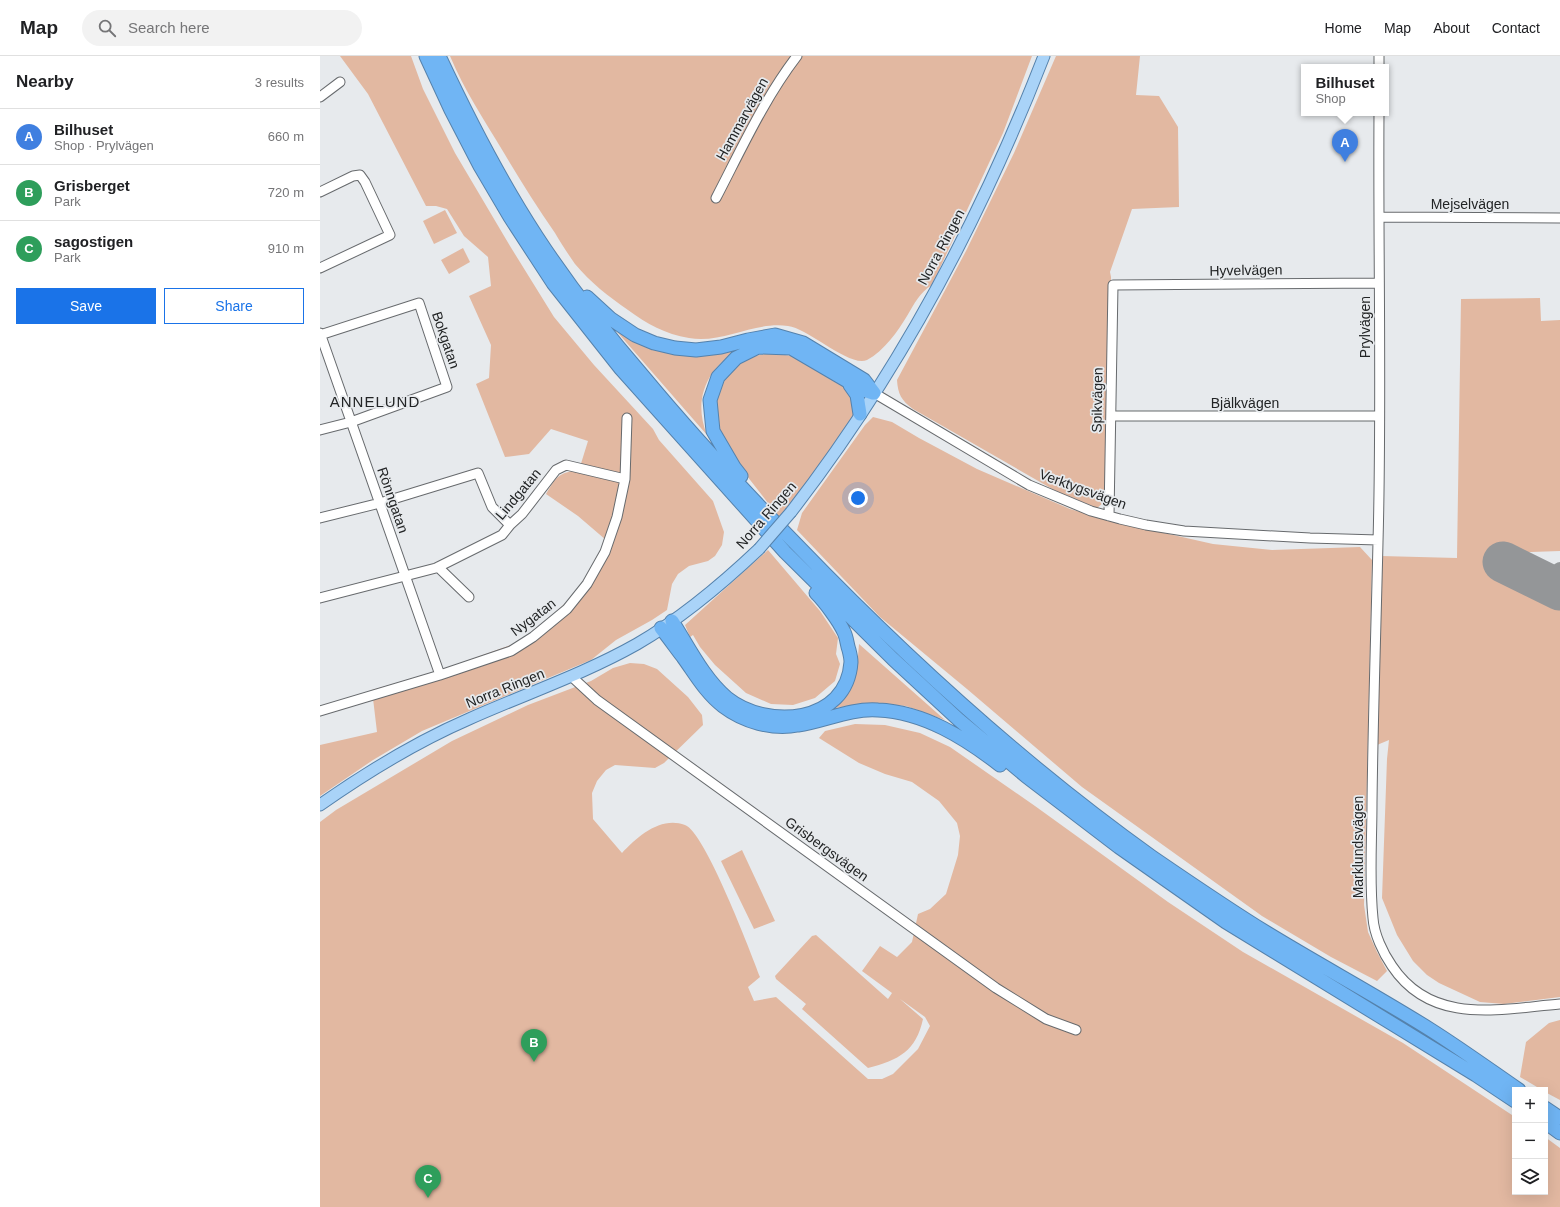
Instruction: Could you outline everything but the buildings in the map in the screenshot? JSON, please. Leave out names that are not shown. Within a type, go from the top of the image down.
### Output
[{"type":"highway","points":[[426,56],[451,110],[480,166],[510,217],[553,283],[621,369],[785,552],[888,654],[965,725],[1053,797],[1119,847],[1226,922],[1512,1099]]},
{"type":"highway","points":[[439,56],[464,111],[485,150],[539,240],[604,330],[671,409],[767,513],[833,582],[960,704],[1092,813],[1210,897],[1267,933],[1430,1030],[1515,1087]]},
{"type":"highway","points":[[539,240],[587,297],[611,319],[635,336],[654,343],[675,348],[696,350],[721,347],[774,335],[803,343],[864,380],[874,393]]},
{"type":"highway","points":[[767,513],[758,498],[734,466],[712,431],[710,400],[718,377],[736,358],[758,347],[791,348],[861,389],[874,393]]},
{"type":"highway","points":[[850,382],[857,394],[860,414]]},
{"type":"highway","points":[[667,625],[712,682],[727,698],[739,705],[768,716],[782,718],[810,713],[830,704],[840,694],[847,681],[852,661],[844,632],[823,600],[798,574],[785,552]]},
{"type":"highway","points":[[667,625],[684,658],[702,686],[724,706],[745,719],[769,726],[797,726],[850,712],[878,710],[913,716],[951,732],[987,755],[1017,777],[1053,797]]},
{"type":"highway","points":[[1548,1110],[1560,1118]]},
{"type":"highway","points":[[1546,1123],[1560,1133]]},
{"type":"main road","name":"Norra Ringen","points":[[320,805],[359,777],[412,747],[468,719],[572,676],[637,644],[699,602],[759,549],[791,512],[860,414],[893,363],[962,241],[991,182],[1044,56]]},
{"type":"street","name":"Hammarvägen","points":[[716,198],[761,112],[783,75],[797,56]]},
{"type":"street","points":[[320,97],[340,82]]},
{"type":"street","name":"Prylvägen","points":[[1378,540],[1379,116]]},
{"type":"street","points":[[320,192],[352,176],[360,175],[365,182],[390,235],[320,268]]},
{"type":"street","name":"Mejselvägen","points":[[1379,217],[1560,218]]},
{"type":"street","name":"Hyvelvägen","points":[[1113,285],[1379,283]]},
{"type":"street","name":"Spikvägen","points":[[1109,516],[1113,285]]},
{"type":"street","name":"Bokgatan","points":[[320,334],[419,303],[447,387],[351,422]]},
{"type":"street","name":"Rönngatan","points":[[320,334],[440,675]]},
{"type":"street","name":"Verktygsvägen","points":[[874,393],[1029,485],[1109,516],[1146,525],[1184,531],[1378,540]]},
{"type":"street","name":"Bjälkvägen","points":[[1111,416],[1379,416]]},
{"type":"street","name":"Nygatan","points":[[320,711],[440,675],[511,651],[533,637],[567,609],[587,584],[605,552],[617,516],[625,479],[627,418]]},
{"type":"street","points":[[320,430],[351,422]]},
{"type":"street","name":"Lindgatan","points":[[320,598],[438,567],[502,535],[522,514],[556,470],[566,465],[625,479]]},
{"type":"street","points":[[320,518],[380,503],[478,473],[492,507],[510,525]]},
{"type":"street","name":"Marklundsvägen","points":[[1378,540],[1372,781],[1371,896],[1373,922],[1382,947],[1393,967],[1412,988],[1430,999],[1458,1009],[1487,1011],[1560,1004]]},
{"type":"street","points":[[438,567],[469,597]]},
{"type":"street","name":"Grisbergsvägen","points":[[572,676],[597,700],[996,988],[1046,1019],[1076,1030]]},
{"type":"shaded area","points":[[340,56],[411,56],[423,89],[455,153],[554,317],[594,365],[653,429],[659,440],[713,501],[724,532],[722,545],[715,556],[708,561],[689,566],[678,574],[672,584],[667,610],[616,640],[591,660],[422,731],[373,760],[320,796],[320,745],[377,732],[372,690],[441,670],[516,643],[538,628],[571,598],[588,576],[606,540],[578,516],[546,494],[559,476],[567,472],[579,470],[588,441],[551,429],[529,454],[505,457],[476,384],[489,378],[491,345],[469,296],[491,286],[488,257],[464,236],[447,209],[436,206],[426,206],[368,94]]},
{"type":"shaded area","points":[[450,56],[1032,56],[1003,133],[932,285],[920,295],[899,328],[885,346],[867,360],[860,361],[840,353],[796,328],[788,326],[775,325],[714,338],[702,339],[680,336],[649,324],[614,300],[587,277],[575,264],[522,183],[482,117],[468,93]]},
{"type":"shaded area","points":[[1056,56],[1140,56],[1136,95],[1159,96],[1178,127],[1179,207],[1132,209],[1110,272],[1108,499],[1097,508],[1054,490],[913,409],[901,396],[898,389],[897,380],[966,251],[1014,153]]},
{"type":"shaded area","points":[[445,210],[457,233],[434,244],[423,221]]},
{"type":"shaded area","points":[[463,248],[470,262],[449,274],[441,260]]},
{"type":"shaded area","points":[[1540,298],[1541,321],[1560,320],[1560,551],[1497,553],[1498,573],[1560,601],[1560,997],[1504,1004],[1480,1002],[1439,983],[1427,975],[1413,961],[1397,935],[1382,898],[1389,740],[1377,745],[1381,556],[1457,558],[1461,299]]},
{"type":"shaded area","points":[[612,326],[633,340],[742,348],[730,355],[720,364],[706,384],[701,408],[707,435]]},
{"type":"shaded area","points":[[771,353],[792,356],[820,371],[846,388],[856,406],[852,419],[803,488],[779,517],[747,476],[715,422],[716,399],[721,382],[736,365],[754,356]]},
{"type":"shaded area","points":[[873,417],[892,422],[977,469],[1070,509],[1111,521],[1213,544],[1272,550],[1360,547],[1372,560],[1364,905],[1368,932],[1387,971],[1377,981],[1331,957],[1262,916],[1082,787],[880,617],[797,530],[802,513],[865,425]]},
{"type":"shaded area","points":[[768,550],[820,611],[838,638],[836,654],[840,664],[835,681],[815,698],[793,705],[771,704],[746,693],[715,665],[700,647],[693,635],[690,637],[685,625]]},
{"type":"shaded area","points":[[859,644],[945,720],[906,706],[876,703],[835,708],[845,696],[857,668]]},
{"type":"shaded area","points":[[630,663],[644,664],[657,669],[688,697],[702,715],[703,725],[664,763],[655,768],[615,765],[606,770],[597,781],[592,793],[593,819],[622,853],[635,840],[650,829],[659,825],[676,823],[685,825],[694,833],[704,848],[727,895],[760,977],[748,987],[754,1001],[776,997],[868,1079],[882,1079],[893,1074],[918,1049],[930,1026],[925,1017],[900,999],[923,1019],[916,1039],[911,1046],[897,1057],[868,1068],[802,1009],[806,1004],[776,979],[775,976],[812,936],[816,935],[888,999],[892,993],[862,971],[880,946],[897,957],[912,942],[918,914],[930,909],[946,894],[958,855],[960,836],[957,823],[939,801],[912,782],[885,774],[859,763],[819,738],[825,731],[855,724],[885,725],[920,733],[950,747],[1168,902],[1243,952],[1403,1043],[1512,1115],[1512,1195],[1548,1195],[1548,1139],[1560,1148],[1560,1207],[320,1207],[320,822],[336,810],[452,741],[528,705],[591,681],[613,668]]},
{"type":"shaded area","points":[[742,850],[775,921],[754,929],[721,861]]},
{"type":"shaded area","points":[[1560,1020],[1560,1100],[1548,1094],[1548,1087],[1537,1087],[1520,1077],[1526,1042],[1549,1023]]},
{"type":"taxiway","points":[[1552,586],[1560,570]]},
{"type":"runway","points":[[1503,562],[1560,590]]},
{"type":"place","name":"Bilhuset","points":[[1345,162]]},
{"type":"place","name":"Grisberget","points":[[534,1062]]},
{"type":"place","name":"sagostigen","points":[[428,1198]]},
{"type":"district","name":"ANNELUND","points":[[375,402]]}]
